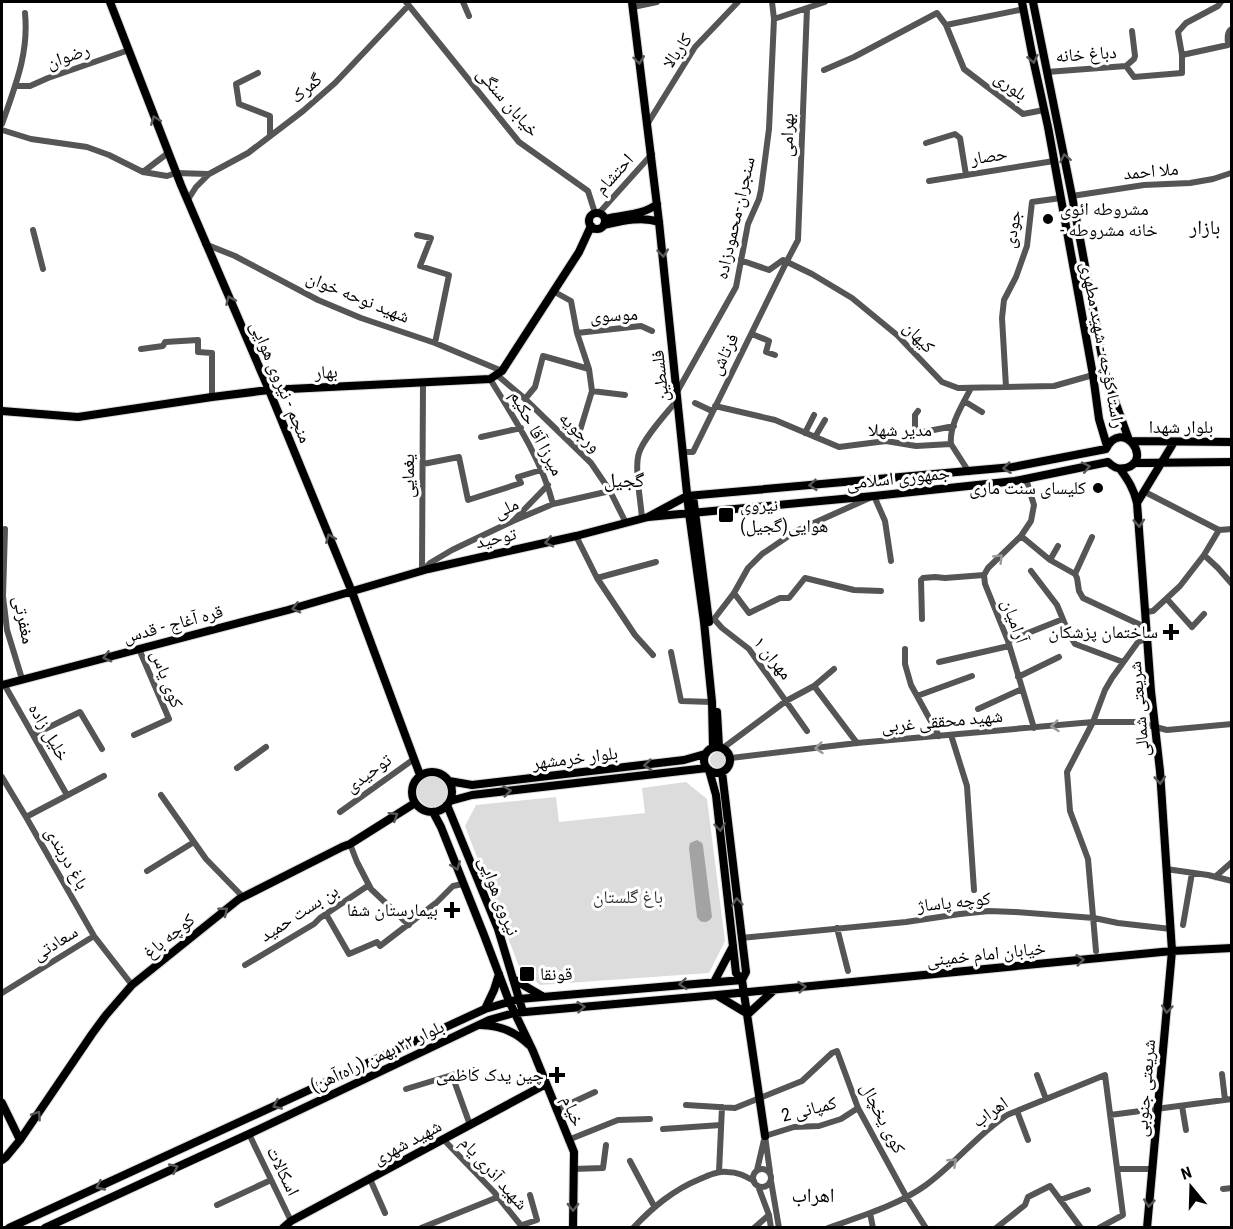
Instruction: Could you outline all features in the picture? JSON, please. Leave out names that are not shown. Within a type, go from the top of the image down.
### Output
[{"type":"main road","name":"منجم - نیروی هوایی","points":[[110,2],[187,201],[269,390],[352,592],[420,776]]},
{"type":"main road","name":"راستا کؤچه - شهید مطهری","points":[[1034,2],[1105,373],[1130,440],[1136,449],[1134,463]]},
{"type":"main road","name":"فلسطین","points":[[632,4],[652,154],[683,452],[709,621],[718,747]]},
{"type":"main road","name":"راستا کؤچه - شهید مطهری","points":[[1023,5],[1061,198],[1099,419],[1107,448]]},
{"type":"main road","points":[[1061,198],[1072,196]]},
{"type":"main road","points":[[496,375],[599,221],[619,215],[638,214],[657,204]]},
{"type":"main road","points":[[599,221],[650,219],[659,222]]},
{"type":"main road","name":"بهار","points":[[2,411],[78,417],[269,390],[423,382],[496,375]]},
{"type":"main road","points":[[1095,387],[1103,389],[1110,385]]},
{"type":"main road","name":"بلوار شهدا","points":[[1107,448],[1117,438],[1174,442],[1232,442]]},
{"type":"main road","points":[[1137,502],[1174,442]]},
{"type":"main road","name":"جمهوری اسلامی","points":[[690,496],[1013,467],[1107,448]]},
{"type":"main road","name":"جمهوری اسلامی","points":[[645,518],[971,486],[1026,479],[1108,462],[1120,469]]},
{"type":"main road","name":"بلوار شهدا","points":[[1134,463],[1232,462]]},
{"type":"main road","points":[[1120,469],[1125,469],[1134,463]]},
{"type":"main road","name":"شریعتی شمالی","points":[[1120,469],[1134,491],[1137,502],[1173,951]]},
{"type":"main road","points":[[969,472],[971,486]]},
{"type":"main road","points":[[645,518],[690,496]]},
{"type":"main road","name":"توحید","points":[[352,592],[422,571],[645,518]]},
{"type":"main road","name":"قره آغاج - قدس","points":[[3,684],[352,592]]},
{"type":"main road","name":"فلسطین","points":[[709,621],[712,702],[718,747]]},
{"type":"main road","points":[[708,769],[715,773],[728,768],[731,758],[728,752],[718,747],[705,754],[704,761],[716,795],[736,973],[742,980],[765,1137]]},
{"type":"main road","name":"بلوار خرمشهر","points":[[448,781],[472,785],[684,760],[705,754]]},
{"type":"main road","name":"بلوار خرمشهر","points":[[449,803],[472,795],[708,769]]},
{"type":"main road","points":[[604,770],[605,779]]},
{"type":"main road","points":[[436,772],[448,781],[452,791],[449,803],[443,809],[433,812],[423,810],[415,803],[412,788],[420,776],[436,772]]},
{"type":"main road","points":[[722,772],[746,972],[742,980]]},
{"type":"main road","name":"کوچه باغ","points":[[2,1160],[20,1140],[97,1028],[132,985],[243,897],[350,844],[415,803]]},
{"type":"main road","name":"نیروی هوایی","points":[[449,803],[498,929],[519,999],[518,1013]]},
{"type":"main road","name":"نیروی هوایی","points":[[433,812],[441,827],[509,1001],[518,1013]]},
{"type":"main road","points":[[714,982],[734,945]]},
{"type":"main road","name":"خیابان امام خمینی","points":[[744,993],[1173,951],[1232,948]]},
{"type":"main road","name":"شریعتی جنوبی","points":[[1147,1227],[1173,951]]},
{"type":"main road","points":[[485,1009],[499,974]]},
{"type":"main road","points":[[513,979],[543,997]]},
{"type":"main road","points":[[519,999],[742,980]]},
{"type":"main road","points":[[748,1014],[773,990]]},
{"type":"main road","name":"بلوار ۲۲ بهمن (راه آهن)","points":[[45,1227],[249,1134],[489,1020],[518,1013],[744,993]]},
{"type":"main road","points":[[717,996],[748,1014]]},
{"type":"main road","name":"بلوار ۲۲ بهمن (راه آهن)","points":[[9,1227],[485,1009],[519,999]]},
{"type":"main road","name":"خیام","points":[[518,1013],[574,1152],[573,1227]]},
{"type":"main road","points":[[476,1026],[507,1029],[533,1051]]},
{"type":"main road","name":"شهید شهری","points":[[283,1227],[546,1084]]},
{"type":"main road","points":[[2,1103],[20,1140]]},
{"type":"street","points":[[463,2],[469,16]]},
{"type":"street","points":[[632,4],[657,2]]},
{"type":"street","name":"کاربالا","points":[[648,123],[696,47],[738,2]]},
{"type":"street","name":"سنجران-محمودزاده","points":[[645,518],[638,464],[640,452],[677,395],[736,286],[748,224],[759,199],[769,129],[774,19],[772,2]]},
{"type":"street","points":[[774,19],[825,2]]},
{"type":"street","points":[[1221,2],[1218,6],[1186,23],[1178,32],[1182,56],[1228,45],[1227,34],[1232,29]]},
{"type":"street","name":"گمرک","points":[[187,201],[196,187],[209,174],[248,153],[335,83],[407,4]]},
{"type":"street","name":"خیابان سنگی","points":[[407,4],[519,142],[588,191],[599,221]]},
{"type":"street","points":[[824,70],[854,57],[937,13],[946,25],[1023,5]]},
{"type":"street","name":"بهرامی","points":[[787,261],[798,240],[807,8]]},
{"type":"street","points":[[2,124],[16,86],[26,48],[25,13]]},
{"type":"street","name":"بلوری","points":[[946,25],[964,69],[1023,114],[1044,110]]},
{"type":"street","points":[[1126,66],[1135,56],[1132,32]]},
{"type":"street","name":"رضوان","points":[[16,86],[30,86],[129,51]]},
{"type":"street","name":"دباغ خانه","points":[[1047,72],[1126,66],[1134,78],[1182,73],[1182,56]]},
{"type":"street","points":[[258,73],[236,84],[240,104],[270,117],[270,135]]},
{"type":"street","points":[[2,130],[31,139],[87,147],[143,172],[167,176],[176,173],[209,174]]},
{"type":"street","points":[[926,143],[955,134],[960,138],[966,175]]},
{"type":"street","points":[[143,172],[168,153]]},
{"type":"street","name":"احتشام","points":[[599,221],[652,154]]},
{"type":"street","name":"حصار","points":[[929,181],[1054,160]]},
{"type":"street","name":"ملا احمد","points":[[1072,196],[1144,185],[1190,183],[1231,173]]},
{"type":"street","name":"جودی","points":[[1006,387],[1002,318],[1004,300],[1027,246],[1032,202],[1061,198]]},
{"type":"street","points":[[33,230],[43,269]]},
{"type":"street","points":[[417,235],[430,238],[420,267],[450,275],[435,343]]},
{"type":"street","name":"شهید نوحه خوان","points":[[205,244],[236,256],[318,300],[361,318],[435,343],[496,375]]},
{"type":"street","points":[[740,260],[769,270],[783,260],[787,261]]},
{"type":"street","name":"فرتاش","points":[[683,452],[693,452],[787,261]]},
{"type":"street","name":"کیهان","points":[[787,261],[852,298],[897,335],[942,382],[958,388],[1054,386],[1093,375]]},
{"type":"street","name":"موسوی","points":[[553,291],[571,301],[577,333],[589,369],[592,391],[575,447]]},
{"type":"street","name":"موسوی","points":[[577,333],[641,326],[652,331]]},
{"type":"street","points":[[752,334],[769,341],[766,352],[775,355]]},
{"type":"street","points":[[141,349],[163,346],[165,342],[198,340],[198,352],[212,353],[212,398]]},
{"type":"street","points":[[525,399],[535,387],[543,356],[589,369]]},
{"type":"street","name":"ورجویه","points":[[496,375],[525,399],[591,463],[610,491],[626,523]]},
{"type":"street","name":"میرزا آقا حکیم","points":[[496,375],[548,485],[553,504]]},
{"type":"street","name":"یغمایی","points":[[422,571],[423,382]]},
{"type":"street","points":[[951,444],[954,426],[971,388]]},
{"type":"street","points":[[592,391],[625,395]]},
{"type":"street","points":[[964,401],[982,412]]},
{"type":"street","name":"مدیر شهلا","points":[[694,403],[775,420],[839,447],[886,441],[916,446],[951,444],[969,472]]},
{"type":"street","points":[[918,411],[915,415],[915,430],[918,433],[954,426]]},
{"type":"street","points":[[805,434],[814,415]]},
{"type":"street","points":[[815,437],[825,420]]},
{"type":"street","points":[[481,437],[520,428]]},
{"type":"street","points":[[423,464],[459,456],[468,501],[521,483],[518,477],[541,470]]},
{"type":"street","points":[[922,620],[921,580],[923,578],[984,575],[988,568],[1021,536],[1031,521],[1034,509],[1034,501],[1026,479]]},
{"type":"street","points":[[513,521],[548,485]]},
{"type":"street","name":"ملی","points":[[422,571],[430,563],[452,550],[513,521],[553,504],[610,491]]},
{"type":"street","points":[[1145,492],[1219,530],[1232,529]]},
{"type":"street","points":[[709,621],[734,593],[748,568],[762,554],[796,531],[874,496],[885,521],[891,561]]},
{"type":"street","name":"مغفرتی","points":[[5,529],[3,596],[7,630],[22,679]]},
{"type":"street","points":[[1145,612],[1154,611],[1180,586],[1204,555],[1219,530]]},
{"type":"street","points":[[576,536],[597,578],[635,635],[653,655]]},
{"type":"street","points":[[1021,536],[1050,560],[1075,574],[1083,598],[1147,628]]},
{"type":"street","points":[[1075,574],[1092,537]]},
{"type":"street","points":[[1050,560],[1058,546]]},
{"type":"street","points":[[1204,555],[1232,584]]},
{"type":"street","points":[[597,578],[656,562]]},
{"type":"street","points":[[1031,571],[1057,605],[1075,644],[1123,662]]},
{"type":"street","name":"آرامیان","points":[[984,575],[985,584],[1009,643],[1034,728]]},
{"type":"street","points":[[734,593],[749,613],[780,598],[789,598],[805,578],[854,590],[881,591]]},
{"type":"street","points":[[1167,599],[1192,627],[1204,614]]},
{"type":"street","points":[[939,662],[1009,643],[1063,618]]},
{"type":"street","name":"مهران ۱","points":[[709,621],[749,649],[807,731]]},
{"type":"street","points":[[1096,951],[1088,859],[1070,811],[1067,772],[1093,722],[1106,690],[1138,642],[1148,638]]},
{"type":"street","name":"کوی یاس","points":[[134,735],[169,719],[139,649]]},
{"type":"street","points":[[905,649],[905,664],[911,685],[939,736]]},
{"type":"street","points":[[670,652],[681,701],[712,702]]},
{"type":"street","points":[[1018,677],[1059,657]]},
{"type":"street","points":[[718,747],[786,701],[814,686],[834,669]]},
{"type":"street","points":[[917,696],[972,676]]},
{"type":"street","name":"خلیل زاده","points":[[3,684],[68,795]]},
{"type":"street","points":[[814,686],[857,743]]},
{"type":"street","points":[[978,708],[1022,689]]},
{"type":"street","points":[[33,735],[81,712],[102,749]]},
{"type":"street","name":"شهید محققی غربی","points":[[731,758],[857,743],[1093,722],[1136,722],[1167,730],[1232,724]]},
{"type":"street","points":[[951,735],[967,786],[974,890]]},
{"type":"street","points":[[237,768],[266,747]]},
{"type":"street","name":"توحیدی","points":[[340,812],[414,759]]},
{"type":"street","name":"باغ دربندی","points":[[104,776],[26,817],[94,936],[132,985]]},
{"type":"street","points":[[2,777],[26,817]]},
{"type":"street","points":[[161,795],[206,859],[243,897]]},
{"type":"street","points":[[147,871],[194,842]]},
{"type":"street","points":[[350,844],[371,889],[409,925]]},
{"type":"street","points":[[1215,877],[1232,862]]},
{"type":"street","points":[[1166,869],[1232,881]]},
{"type":"street","points":[[1183,925],[1192,873]]},
{"type":"street","points":[[326,914],[349,954],[377,942],[380,946],[436,903],[453,886],[463,884]]},
{"type":"street","name":"بن بست حمید","points":[[244,965],[314,924],[369,885]]},
{"type":"street","name":"کوچه پاساژ","points":[[741,938],[906,922],[989,911],[1094,918],[1170,929]]},
{"type":"street","points":[[837,928],[848,971]]},
{"type":"street","name":"سعادتی","points":[[2,993],[94,936]]},
{"type":"street","name":"کوی یخچال","points":[[759,1099],[802,1081],[837,1051],[858,1108],[907,1198],[926,1227]]},
{"type":"street","points":[[406,1089],[474,1071]]},
{"type":"street","points":[[1099,1227],[1123,1215],[1110,1115],[1228,1099],[1222,1074]]},
{"type":"street","points":[[452,1075],[470,1125]]},
{"type":"street","points":[[1037,1075],[1046,1099]]},
{"type":"street","name":"اهراب","points":[[828,1227],[907,1198],[948,1167],[1006,1115],[1105,1075],[1110,1115]]},
{"type":"street","points":[[556,1110],[595,1092]]},
{"type":"street","points":[[686,1105],[735,1108],[759,1099]]},
{"type":"street","points":[[1182,1106],[1186,1130]]},
{"type":"street","points":[[719,1172],[722,1107]]},
{"type":"street","name":"کمپانی 2","points":[[765,1137],[794,1127],[819,1126],[841,1119],[858,1108]]},
{"type":"street","points":[[1017,1110],[1028,1140]]},
{"type":"street","points":[[568,1140],[618,1120],[650,1119]]},
{"type":"street","points":[[663,1129],[721,1125]]},
{"type":"street","name":"اسکالات","points":[[249,1134],[291,1221]]},
{"type":"street","points":[[765,1137],[757,1170],[753,1175],[769,1215],[771,1227]]},
{"type":"street","points":[[765,1137],[779,1227]]},
{"type":"street","name":"شهید آذری یام","points":[[443,1139],[522,1226]]},
{"type":"street","points":[[573,1168],[603,1168],[606,1145]]},
{"type":"street","points":[[630,1161],[654,1206]]},
{"type":"street","points":[[757,1170],[766,1169],[770,1177]]},
{"type":"street","points":[[1117,1169],[1152,1169]]},
{"type":"street","points":[[633,1227],[654,1206],[679,1188],[706,1176],[719,1172],[741,1174],[766,1186],[770,1177]]},
{"type":"street","points":[[370,1179],[385,1213]]},
{"type":"street","points":[[217,1205],[271,1180]]},
{"type":"street","points":[[996,1227],[1025,1205],[1028,1197],[1050,1186],[1081,1227]]},
{"type":"street","points":[[1222,1189],[1232,1188]]},
{"type":"street","points":[[1060,1200],[1088,1190]]},
{"type":"street","points":[[522,1226],[537,1220],[530,1195]]},
{"type":"street","points":[[421,1227],[498,1197]]},
{"type":"street","points":[[870,1213],[873,1227]]},
{"type":"street","points":[[754,1227],[769,1215]]},
{"type":"green space","points":[[718,752],[726,760],[718,768],[710,760]]},
{"type":"green space","points":[[433,775],[444,780],[449,791],[444,802],[433,807],[422,802],[417,791],[422,780]]},
{"type":"green space","name":"باغ گلستان","points":[[686,782],[707,799],[725,941],[709,973],[540,985],[520,969],[465,826],[476,805],[556,797],[559,822],[645,813],[642,788]]},
{"type":"shaded area","points":[[697,840],[703,846],[712,917],[705,922],[700,921],[697,917],[689,848],[690,843]]},
{"type":"place","name":"مشروطه ائوی - خانه مشروطه","points":[[1048,219]]},
{"type":"place","name":"کلیسای سنت ماری","points":[[1098,488]]},
{"type":"place","name":"نیروی هوایی(گجیل)","points":[[726,515]]},
{"type":"place","name":"ساختمان پزشکان","points":[[1171,632]]},
{"type":"place","name":"بیمارستان شفا","points":[[452,910]]},
{"type":"place","name":"قونقا","points":[[527,974]]},
{"type":"place","name":"چین یدک کاظمی","points":[[557,1075]]},
{"type":"district","name":"بازار","points":[[1205,227]]},
{"type":"district","name":"گجیل","points":[[624,480]]},
{"type":"district","name":"اهراب","points":[[813,1195]]}]
